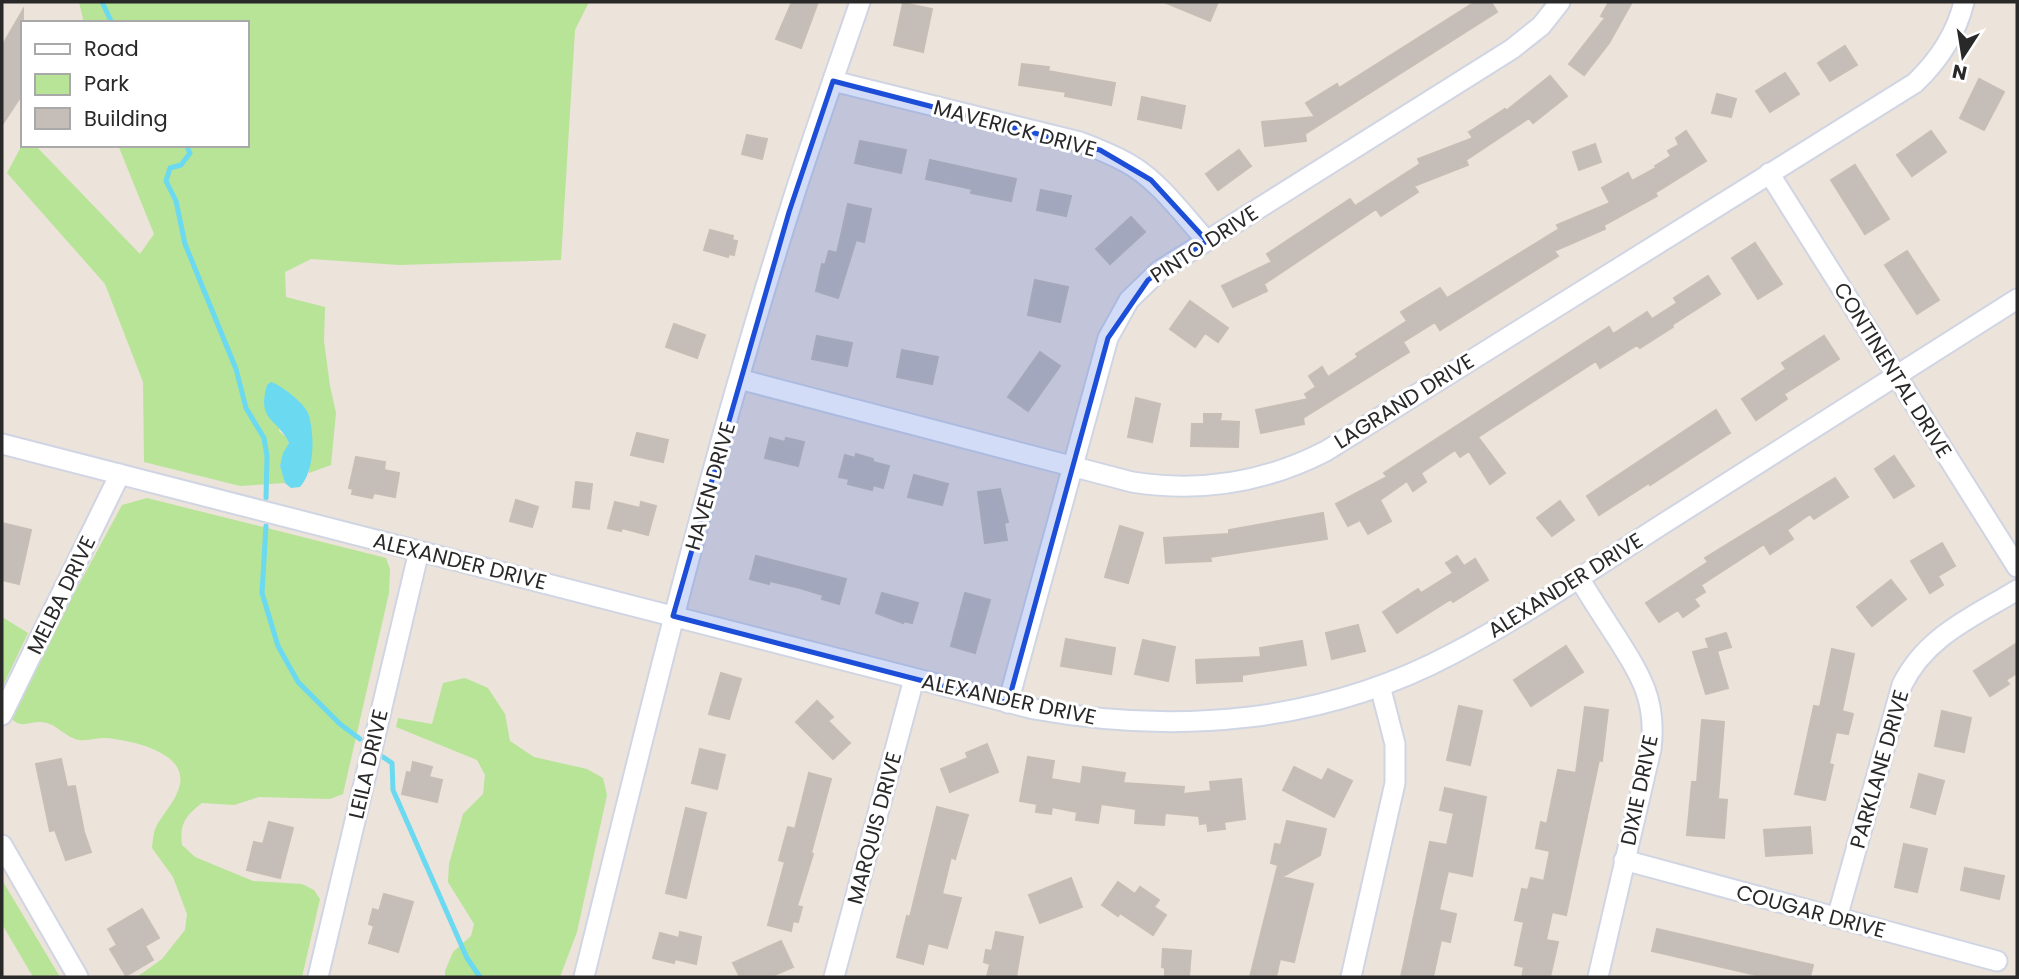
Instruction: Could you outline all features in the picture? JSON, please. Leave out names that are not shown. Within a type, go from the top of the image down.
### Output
[{"type":"street","name":"HAVEN DRIVE","points":[[584,977],[673,616],[739,379],[789,212],[860,2]]},
{"type":"street","name":"PINTO DRIVE","points":[[1008,703],[1108,338],[1121,312],[1138,290],[1154,275],[1206,241],[1512,48],[1541,26],[1560,2]]},
{"type":"street","name":"LAGRAND DRIVE","points":[[739,379],[1132,482],[1199,487],[1244,481],[1296,465],[1326,451],[1915,83],[1942,54],[1960,18],[1964,2]]},
{"type":"street","name":"MAVERICK DRIVE","points":[[833,81],[1080,142],[1100,150],[1136,168],[1151,180],[1206,241]]},
{"type":"street","name":"CONTINENTAL DRIVE","points":[[1769,173],[2017,567]]},
{"type":"street","name":"ALEXANDER DRIVE","points":[[2,444],[1008,703],[1098,719],[1187,723],[1285,712],[1380,686],[1451,655],[1578,578],[2017,299]]},
{"type":"street","name":"MELBA DRIVE","points":[[2,715],[120,474]]},
{"type":"street","name":"LEILA DRIVE","points":[[318,977],[419,551]]},
{"type":"street","name":"DIXIE DRIVE","points":[[1578,578],[1642,678],[1650,701],[1653,724],[1651,749],[1598,977]]},
{"type":"street","name":"PARKLANE DRIVE","points":[[1838,918],[1898,698],[1908,673],[1934,642],[2017,590]]},
{"type":"street","name":"MARQUIS DRIVE","points":[[834,977],[915,679]]},
{"type":"street","points":[[1350,977],[1395,783],[1395,744],[1380,686]]},
{"type":"street","points":[[2,845],[78,977]]},
{"type":"street","name":"COUGAR DRIVE","points":[[1624,860],[1997,961]]},
{"type":"highlighted area","points":[[833,81],[1100,150],[1151,180],[1207,241],[1148,280],[1108,338],[1008,703],[673,616],[789,212]]},
{"type":"green space","points":[[79,2],[589,2],[575,30],[561,260],[399,265],[311,259],[285,272],[286,297],[325,307],[324,341],[336,413],[331,465],[309,473],[312,440],[299,401],[285,389],[279,431],[289,443],[280,466],[285,483],[240,486],[144,462],[143,382],[105,284],[7,173],[21,147],[37,147],[140,254],[154,234],[119,147],[248,147],[248,21],[84,21]]},
{"type":"green space","points":[[147,498],[386,558],[390,569],[389,593],[343,794],[330,799],[259,797],[234,805],[202,803],[188,816],[183,826],[182,845],[195,857],[253,881],[302,884],[314,890],[320,899],[302,977],[137,977],[162,959],[185,930],[187,914],[173,877],[152,848],[156,827],[178,790],[179,773],[174,763],[154,749],[106,738],[79,740],[46,723],[21,724],[11,718],[27,681],[122,505]]},
{"type":"green space","points":[[2,617],[28,633],[2,688]]},
{"type":"green space","points":[[465,678],[488,688],[505,714],[510,741],[534,757],[587,769],[603,778],[607,795],[577,932],[560,977],[445,977],[453,952],[471,936],[474,924],[448,882],[449,864],[463,814],[483,794],[485,775],[477,760],[396,727],[398,718],[432,724],[443,683]]},
{"type":"green space","points":[[2,880],[60,977],[33,977],[2,924]]},
{"type":"water","points":[[271,382],[292,395],[308,413],[312,431],[311,462],[309,472],[300,487],[291,488],[285,483],[280,466],[289,443],[266,413],[264,397],[267,385]]},
{"type":"building","points":[[792,2],[818,2],[801,48],[776,39]]},
{"type":"building","points":[[1164,2],[1218,2],[1210,21]]},
{"type":"building","points":[[1475,2],[1491,2],[1497,12],[1305,134],[1306,141],[1265,146],[1262,122],[1315,117],[1306,103],[1337,84],[1339,88]]},
{"type":"building","points":[[1609,2],[1632,2],[1609,43],[1584,75],[1569,64],[1605,18],[1601,16]]},
{"type":"building","points":[[903,3],[932,9],[923,52],[894,45]]},
{"type":"building","points":[[23,10],[21,96],[2,125],[2,46]]},
{"type":"building","points":[[1845,46],[1857,65],[1830,81],[1818,63]]},
{"type":"building","points":[[1022,64],[1049,67],[1048,71],[1115,83],[1111,105],[1065,96],[1066,92],[1019,85]]},
{"type":"building","points":[[1785,73],[1799,94],[1770,112],[1756,91]]},
{"type":"building","points":[[1550,76],[1567,96],[1533,123],[1529,118],[1466,160],[1468,165],[1414,186],[1418,192],[1381,216],[1376,209],[1264,284],[1267,291],[1233,307],[1222,286],[1272,262],[1267,254],[1350,199],[1355,206],[1420,164],[1418,159],[1473,138],[1469,132],[1505,109],[1506,111]]},
{"type":"building","points":[[1979,79],[2004,92],[1984,130],[1960,118]]},
{"type":"building","points":[[1717,94],[1736,99],[1731,117],[1712,113]]},
{"type":"building","points":[[1142,97],[1185,106],[1181,128],[1138,119]]},
{"type":"building","points":[[1686,131],[1706,161],[1655,193],[1657,196],[1604,225],[1605,229],[1554,251],[1558,256],[1440,330],[1435,322],[1403,342],[1409,352],[1303,418],[1304,424],[1261,433],[1256,410],[1308,399],[1305,394],[1316,387],[1309,376],[1322,367],[1328,377],[1358,357],[1356,354],[1407,321],[1401,312],[1440,288],[1447,298],[1559,229],[1557,225],[1610,203],[1602,188],[1628,173],[1632,181],[1656,168],[1655,166],[1671,156],[1668,151],[1679,145],[1676,138]]},
{"type":"building","points":[[1931,131],[1946,152],[1912,176],[1897,155]]},
{"type":"building","points":[[747,135],[767,139],[762,159],[742,154]]},
{"type":"building","points":[[860,141],[906,150],[901,173],[855,163]]},
{"type":"building","points":[[1595,144],[1601,162],[1579,170],[1573,152]]},
{"type":"building","points":[[1239,150],[1251,166],[1218,190],[1206,174]]},
{"type":"building","points":[[930,160],[1016,179],[1011,201],[971,193],[972,189],[926,179]]},
{"type":"building","points":[[1855,165],[1889,219],[1865,234],[1831,180]]},
{"type":"building","points":[[1041,190],[1071,196],[1066,216],[1037,210]]},
{"type":"building","points":[[848,204],[871,209],[864,242],[856,240],[838,298],[816,291],[822,264],[825,265],[829,251],[837,253]]},
{"type":"building","points":[[1131,217],[1145,232],[1110,264],[1096,249]]},
{"type":"building","points":[[710,230],[733,236],[732,240],[737,241],[734,255],[729,254],[728,257],[704,250]]},
{"type":"building","points":[[1755,243],[1782,284],[1758,299],[1732,258]]},
{"type":"building","points":[[1907,251],[1939,300],[1917,314],[1885,265]]},
{"type":"building","points":[[1708,276],[1720,294],[1672,325],[1673,327],[1640,348],[1637,345],[1600,368],[1596,361],[1478,437],[1505,473],[1490,484],[1469,451],[1460,457],[1455,450],[1421,473],[1426,482],[1413,491],[1407,481],[1380,500],[1391,521],[1368,534],[1360,520],[1348,526],[1336,504],[1387,477],[1384,473],[1609,327],[1613,334],[1647,312],[1652,319],[1677,303],[1674,298]]},
{"type":"building","points":[[1035,280],[1068,287],[1060,322],[1028,315]]},
{"type":"building","points":[[1190,301],[1228,328],[1218,342],[1205,333],[1195,347],[1170,329]]},
{"type":"building","points":[[674,324],[705,335],[697,358],[666,347]]},
{"type":"building","points":[[817,336],[852,343],[847,366],[812,359]]},
{"type":"building","points":[[1824,336],[1839,359],[1784,394],[1787,399],[1756,420],[1742,399],[1786,369],[1782,363]]},
{"type":"building","points":[[902,350],[938,357],[932,384],[897,377]]},
{"type":"building","points":[[1040,352],[1060,366],[1028,411],[1008,397]]},
{"type":"building","points":[[1136,398],[1160,404],[1152,442],[1128,437]]},
{"type":"building","points":[[1716,410],[1730,433],[1599,515],[1587,496]]},
{"type":"building","points":[[1204,414],[1221,414],[1220,421],[1239,422],[1238,447],[1191,446],[1192,424],[1204,424]]},
{"type":"building","points":[[637,433],[668,440],[663,462],[631,455]]},
{"type":"building","points":[[770,438],[785,442],[786,438],[804,442],[798,466],[765,458]]},
{"type":"building","points":[[856,454],[889,466],[883,488],[873,485],[872,490],[848,484],[849,479],[839,477],[845,455],[855,458]]},
{"type":"building","points":[[1894,456],[1914,486],[1894,498],[1875,469]]},
{"type":"building","points":[[356,457],[385,462],[384,470],[399,473],[395,497],[374,493],[372,498],[352,494],[353,489],[349,488]]},
{"type":"building","points":[[914,475],[948,484],[942,505],[908,497]]},
{"type":"building","points":[[1835,478],[1848,497],[1814,519],[1810,514],[1787,530],[1793,539],[1770,554],[1764,544],[1701,585],[1705,592],[1694,599],[1699,606],[1683,617],[1678,610],[1659,622],[1646,603],[1708,562],[1705,558]]},
{"type":"building","points":[[576,482],[592,484],[589,509],[573,507]]},
{"type":"building","points":[[1000,489],[1008,522],[1004,523],[1007,540],[985,543],[978,492]]},
{"type":"building","points":[[516,500],[538,507],[532,527],[510,521]]},
{"type":"building","points":[[1560,501],[1574,520],[1552,536],[1537,518]]},
{"type":"building","points":[[615,502],[640,508],[641,502],[656,506],[648,535],[622,528],[621,531],[608,528]]},
{"type":"building","points":[[1323,513],[1327,539],[1210,557],[1211,561],[1166,563],[1164,538],[1229,534],[1229,530]]},
{"type":"building","points":[[2,523],[31,530],[19,584],[2,580]]},
{"type":"building","points":[[1120,526],[1143,533],[1128,583],[1105,577]]},
{"type":"building","points":[[1942,543],[1955,566],[1938,576],[1943,585],[1930,593],[1911,561]]},
{"type":"building","points":[[756,556],[846,579],[839,604],[822,599],[823,595],[800,588],[750,579]]},
{"type":"building","points":[[1457,556],[1464,566],[1475,559],[1488,580],[1453,602],[1451,599],[1397,633],[1383,612],[1418,589],[1421,593],[1453,573],[1446,563]]},
{"type":"building","points":[[1891,580],[1906,599],[1872,626],[1857,607]]},
{"type":"building","points":[[882,593],[918,603],[912,623],[903,623],[876,613]]},
{"type":"building","points":[[965,593],[990,600],[975,653],[951,646]]},
{"type":"building","points":[[1358,625],[1365,651],[1332,659],[1326,633]]},
{"type":"building","points":[[1726,633],[1731,647],[1717,651],[1728,688],[1706,694],[1693,652],[1709,648],[1706,639]]},
{"type":"building","points":[[1066,639],[1115,648],[1111,674],[1061,666]]},
{"type":"building","points":[[1143,640],[1175,647],[1168,681],[1135,674]]},
{"type":"building","points":[[1302,641],[1306,665],[1242,675],[1242,681],[1197,683],[1196,660],[1261,657],[1260,648]]},
{"type":"building","points":[[2017,643],[2017,673],[2006,680],[2009,684],[1990,696],[1974,671]]},
{"type":"building","points":[[1566,646],[1583,672],[1531,706],[1514,680]]},
{"type":"building","points":[[1832,649],[1854,654],[1842,711],[1853,714],[1848,734],[1836,732],[1829,764],[1833,765],[1825,800],[1795,794],[1814,706],[1820,707]]},
{"type":"building","points":[[721,673],[741,679],[729,719],[709,714]]},
{"type":"building","points":[[817,701],[833,717],[828,721],[850,743],[833,759],[796,722]]},
{"type":"building","points":[[1459,706],[1482,711],[1470,765],[1447,760]]},
{"type":"building","points":[[1585,707],[1608,710],[1602,761],[1599,760],[1566,915],[1552,912],[1546,940],[1558,942],[1550,977],[1522,977],[1524,967],[1515,965],[1524,922],[1515,920],[1522,889],[1528,890],[1531,878],[1544,881],[1550,851],[1536,848],[1541,822],[1547,824],[1558,770],[1576,773]]},
{"type":"building","points":[[1942,711],[1971,718],[1964,752],[1935,746]]},
{"type":"building","points":[[1702,720],[1724,722],[1718,799],[1727,800],[1724,838],[1687,835],[1692,782],[1697,782]]},
{"type":"building","points":[[987,744],[998,772],[950,792],[941,769],[968,758],[966,753]]},
{"type":"building","points":[[700,749],[725,755],[717,789],[692,783]]},
{"type":"building","points":[[1028,757],[1054,761],[1051,779],[1081,784],[1083,767],[1125,773],[1123,783],[1184,787],[1183,794],[1211,791],[1210,782],[1241,779],[1245,819],[1224,822],[1225,829],[1208,831],[1207,823],[1200,824],[1199,816],[1165,813],[1164,825],[1135,823],[1136,809],[1101,804],[1098,823],[1076,820],[1077,812],[1052,807],[1051,814],[1036,812],[1037,804],[1020,801]]},
{"type":"building","points":[[61,759],[67,787],[75,786],[91,852],[66,860],[55,830],[50,831],[36,764]]},
{"type":"building","points":[[413,762],[432,767],[429,777],[442,780],[437,802],[402,794],[407,772],[411,773]]},
{"type":"building","points":[[1294,767],[1322,781],[1328,769],[1352,781],[1334,817],[1283,790]]},
{"type":"building","points":[[809,773],[831,779],[797,906],[802,907],[798,922],[793,921],[791,931],[768,925],[785,862],[779,860],[788,827],[795,829]]},
{"type":"building","points":[[1919,774],[1944,781],[1935,814],[1911,807]]},
{"type":"building","points":[[1445,788],[1486,797],[1472,876],[1448,871],[1439,910],[1456,914],[1450,942],[1441,940],[1433,977],[1401,977],[1430,842],[1447,845],[1454,813],[1440,810]]},
{"type":"building","points":[[937,807],[968,815],[955,859],[951,857],[942,894],[961,898],[947,948],[928,943],[923,964],[897,957],[907,916],[910,917]]},
{"type":"building","points":[[686,808],[706,813],[686,898],[666,893]]},
{"type":"building","points":[[1287,821],[1326,829],[1320,855],[1282,877],[1313,884],[1294,962],[1280,959],[1276,977],[1250,977],[1278,865],[1271,863],[1275,844],[1281,845]]},
{"type":"building","points":[[269,822],[293,828],[280,878],[247,870],[254,842],[263,844]]},
{"type":"building","points":[[1810,827],[1812,853],[1766,856],[1764,830]]},
{"type":"building","points":[[1904,844],[1927,849],[1917,892],[1895,887]]},
{"type":"building","points":[[1965,868],[2004,876],[1999,899],[1961,890]]},
{"type":"building","points":[[1071,878],[1082,907],[1040,923],[1029,895]]},
{"type":"building","points":[[1118,882],[1135,894],[1140,887],[1159,900],[1154,907],[1166,915],[1153,935],[1120,913],[1118,916],[1102,905]]},
{"type":"building","points":[[384,894],[413,902],[398,952],[369,943],[374,926],[369,924],[373,909],[379,911]]},
{"type":"building","points":[[142,909],[159,938],[145,946],[153,960],[126,976],[110,949],[117,945],[108,929]]},
{"type":"building","points":[[1657,929],[1813,965],[1810,977],[1765,977],[1652,951]]},
{"type":"building","points":[[680,932],[701,937],[696,964],[653,958],[660,933],[679,938]]},
{"type":"building","points":[[996,932],[1023,937],[1016,977],[987,977],[990,964],[984,962],[986,950],[992,951]]},
{"type":"building","points":[[781,941],[793,967],[770,977],[740,977],[733,963]]},
{"type":"building","points":[[1163,949],[1191,951],[1189,977],[1165,977],[1165,968],[1162,967]]},
{"type":"waterway","points":[[102,2],[111,21]]},
{"type":"waterway","points":[[187,147],[190,153],[181,165],[170,168],[166,181],[176,201],[185,244],[236,369],[246,408],[264,438],[267,456],[266,498]]},
{"type":"waterway","points":[[266,526],[262,593],[278,646],[298,682],[340,724],[360,739]]},
{"type":"waterway","points":[[383,757],[392,763],[393,790],[467,958],[480,977]]}]
